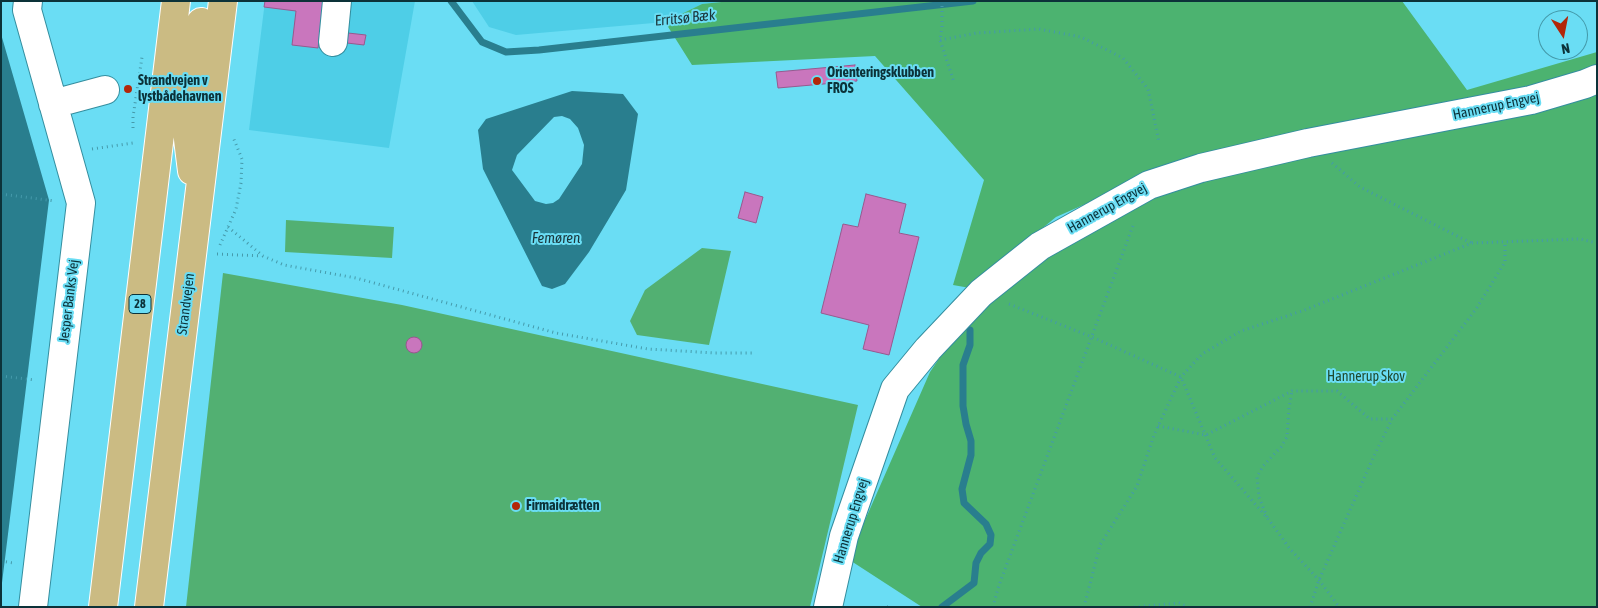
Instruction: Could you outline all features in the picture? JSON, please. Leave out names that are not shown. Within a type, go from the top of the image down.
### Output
[{"type":"main road","name":"28","points":[[104,607],[176,1]]},
{"type":"main road","points":[[198,209],[187,131],[204,1]]},
{"type":"main road","name":"Strandvejen","points":[[149,607],[223,1]]},
{"type":"street","name":"Jesper Banks Vej","points":[[28,1],[27,10],[81,203],[33,607]]},
{"type":"street","points":[[332,42],[337,1]]},
{"type":"street","name":"Hannerup Engvej","points":[[828,607],[844,536],[895,390],[928,349],[981,293],[1040,246],[1148,185],[1201,168],[1308,143],[1531,100],[1597,79]]},
{"type":"street","points":[[53,104],[105,90]]},
{"type":"path","points":[[942,1],[940,40],[954,82]]},
{"type":"path","points":[[940,40],[977,33],[1039,30],[1082,37],[1123,58],[1148,89],[1159,142]]},
{"type":"path","points":[[67,153],[134,143]]},
{"type":"path","points":[[1308,143],[1360,187],[1472,243]]},
{"type":"path","points":[[1,194],[63,202]]},
{"type":"path","points":[[993,607],[998,588],[1135,220]]},
{"type":"path","points":[[228,227],[262,256]]},
{"type":"path","points":[[1084,607],[1100,546],[1137,486],[1154,435],[1181,377],[1202,354],[1241,331],[1302,311],[1472,243],[1580,239],[1597,243]]},
{"type":"path","points":[[1310,607],[1319,580],[1392,419],[1476,309],[1505,262],[1505,242]]},
{"type":"path","points":[[216,254],[262,256],[284,264],[356,278],[556,333],[648,349],[753,353]]},
{"type":"path","points":[[981,293],[1092,337],[1181,377],[1215,458],[1290,549],[1319,580],[1339,607]]},
{"type":"path","points":[[1,376],[41,381]]},
{"type":"path","points":[[1158,426],[1206,435],[1292,391],[1337,391],[1370,419],[1392,419]]},
{"type":"path","points":[[1268,520],[1259,497],[1257,477],[1263,466],[1282,447],[1287,437],[1292,391]]},
{"type":"path","points":[[1,562],[18,564]]},
{"type":"path","points":[[1134,607],[1179,603],[1188,607]]},
{"type":"shaded area","points":[[265,1],[415,1],[389,148],[249,130]]},
{"type":"shaded area","points":[[472,1],[731,1],[702,4],[665,22],[516,35],[489,27]]},
{"type":"green space","points":[[731,1],[1402,1],[1467,90],[1570,60],[1588,60],[1588,55],[1597,52],[1597,69],[1572,79],[1176,164],[1056,217],[970,288],[953,285],[984,180],[875,56],[692,65],[665,22],[702,4]]},
{"type":"green space","name":"Hannerup Skov","points":[[1597,90],[1597,607],[922,607],[848,559],[930,372],[961,326],[1043,254],[1177,185]]},
{"type":"green space","points":[[286,220],[394,227],[392,258],[285,252]]},
{"type":"green space","points":[[702,248],[731,251],[709,345],[637,335],[630,321],[645,290]]},
{"type":"green space","name":"Firmaidrætten","points":[[223,273],[402,305],[858,405],[810,607],[186,607]]},
{"type":"water","points":[[1,34],[49,200],[1,591]]},
{"type":"water","name":"Femøren","points":[[572,91],[623,94],[638,114],[626,190],[589,252],[565,284],[552,289],[542,286],[483,169],[478,130],[486,119]],"holes":[[[562,116],[570,119],[578,128],[584,145],[582,164],[559,199],[553,203],[546,204],[535,201],[512,170],[517,155],[554,117]]]},
{"type":"building","points":[[265,1],[324,1],[318,48],[292,45],[296,11],[264,7]]},
{"type":"building","points":[[348,33],[366,35],[364,45],[347,43]]},
{"type":"building","name":"Orienteringsklubben FROS","points":[[855,65],[857,81],[778,88],[776,72]]},
{"type":"building","points":[[745,192],[763,197],[756,223],[738,218]]},
{"type":"building","points":[[866,194],[906,204],[899,233],[919,237],[889,355],[863,349],[869,325],[821,313],[843,224],[858,227]]},
{"type":"building","points":[[414,337],[420,339],[422,345],[420,351],[414,353],[408,351],[406,345],[408,339]]},
{"type":"waterway","name":"Erritsø Bæk","points":[[451,1],[482,42],[506,52],[539,50],[973,1]]},
{"type":"waterway","points":[[942,607],[974,583],[976,563],[981,553],[990,544],[991,535],[986,524],[964,503],[962,489],[971,455],[971,441],[963,406],[963,365],[970,345],[970,330]]},
{"type":"place","name":"Orienteringsklubben FROS","points":[[817,81]]},
{"type":"place","name":"Strandvejen v lystbådehavnen","points":[[128,89]]},
{"type":"place","name":"Firmaidrætten","points":[[516,506]]}]
